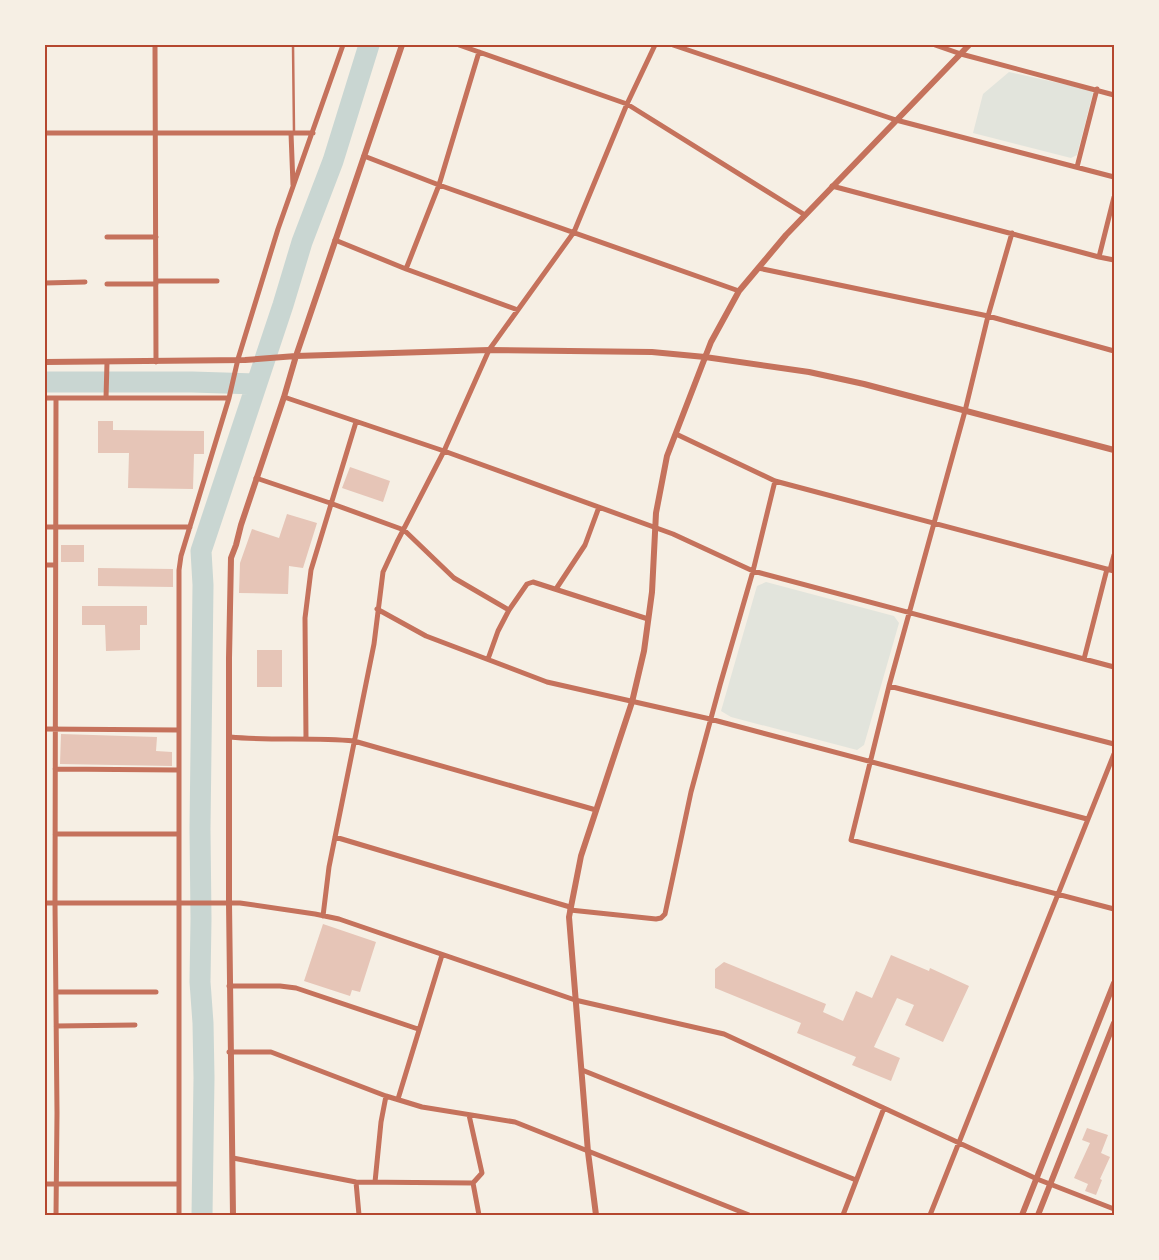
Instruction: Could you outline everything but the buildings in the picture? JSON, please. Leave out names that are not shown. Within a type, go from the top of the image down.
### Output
[{"type":"street","points":[[155,45],[156,362]]},
{"type":"street","points":[[179,1215],[177,1023],[181,903],[178,834],[178,584],[181,556],[278,229],[343,45]]},
{"type":"street","points":[[232,1215],[229,986],[225,903],[230,738],[231,558],[296,356],[402,45]]},
{"type":"street","points":[[459,45],[627,104],[805,215]]},
{"type":"street","points":[[323,916],[335,837],[374,644],[383,572],[444,451],[489,350],[574,232],[627,104],[655,45]]},
{"type":"street","points":[[673,45],[896,120],[1114,177]]},
{"type":"street","points":[[935,45],[961,54],[1114,95]]},
{"type":"street","points":[[596,1215],[588,1152],[575,1000],[569,925],[570,908],[581,856],[632,702],[644,651],[652,592],[654,527],[667,456],[716,331],[739,291],[786,235],[969,45]]},
{"type":"street","points":[[406,269],[439,185],[479,52]]},
{"type":"street","points":[[1077,167],[1096,90]]},
{"type":"street","points":[[45,133],[313,133]]},
{"type":"street","points":[[293,133],[293,188]]},
{"type":"street","points":[[364,156],[439,185],[739,291]]},
{"type":"street","points":[[832,186],[1114,260]]},
{"type":"street","points":[[1099,257],[1114,197]]},
{"type":"street","points":[[1012,233],[889,686],[851,840],[1114,909]]},
{"type":"street","points":[[107,237],[156,237]]},
{"type":"street","points":[[335,240],[406,269],[518,310]]},
{"type":"street","points":[[758,268],[988,316],[1114,351]]},
{"type":"street","points":[[106,284],[218,281]]},
{"type":"street","points":[[45,283],[85,282]]},
{"type":"street","points":[[45,362],[156,362],[489,350],[622,351],[705,357],[808,372],[864,384],[1114,450]]},
{"type":"street","points":[[106,395],[107,362]]},
{"type":"street","points":[[45,398],[106,395],[229,398]]},
{"type":"street","points":[[284,397],[444,451],[673,534],[753,571],[1114,667]]},
{"type":"street","points":[[56,398],[56,1215]]},
{"type":"street","points":[[306,740],[306,618],[311,570],[356,422]]},
{"type":"street","points":[[676,434],[775,480],[1110,570]]},
{"type":"street","points":[[256,478],[404,530],[454,578],[509,610]]},
{"type":"street","points":[[335,837],[570,908],[656,919],[664,917],[691,792],[753,571],[775,480]]},
{"type":"street","points":[[556,589],[585,545],[599,507]]},
{"type":"street","points":[[45,527],[190,527]]},
{"type":"street","points":[[1084,659],[1114,555]]},
{"type":"street","points":[[45,565],[56,565]]},
{"type":"street","points":[[488,659],[498,631],[509,610],[530,582],[536,582],[648,619]]},
{"type":"street","points":[[377,609],[420,634],[551,683],[710,719],[1087,819]]},
{"type":"street","points":[[889,686],[1114,744]]},
{"type":"street","points":[[45,730],[178,730]]},
{"type":"street","points":[[230,738],[254,740],[335,739],[354,741],[596,810]]},
{"type":"street","points":[[930,1215],[1114,754]]},
{"type":"street","points":[[55,769],[178,770]]},
{"type":"street","points":[[55,834],[178,834]]},
{"type":"street","points":[[45,903],[240,903],[338,920],[575,1000],[724,1034],[1050,1185],[1114,1209]]},
{"type":"street","points":[[398,1099],[442,956]]},
{"type":"street","points":[[1022,1215],[1114,983]]},
{"type":"street","points":[[229,986],[280,986],[296,988],[418,1029]]},
{"type":"street","points":[[56,992],[156,992]]},
{"type":"street","points":[[1038,1215],[1114,1023]]},
{"type":"street","points":[[56,1026],[135,1025]]},
{"type":"street","points":[[230,1052],[271,1052],[386,1096],[422,1107],[515,1122],[748,1215]]},
{"type":"street","points":[[582,1070],[856,1180]]},
{"type":"street","points":[[375,1182],[381,1122],[386,1096]]},
{"type":"street","points":[[843,1215],[884,1108]]},
{"type":"street","points":[[232,1158],[356,1182],[473,1183],[482,1173],[470,1115]]},
{"type":"street","points":[[356,1182],[359,1215]]},
{"type":"street","points":[[473,1183],[479,1215]]},
{"type":"street","points":[[45,1184],[179,1184]]},
{"type":"lane","points":[[292,45],[293,133]]},
{"type":"shaded area","points":[[1009,72],[1090,90],[1093,93],[1077,155],[1071,158],[973,133],[983,94]]},
{"type":"shaded area","points":[[766,582],[894,616],[899,623],[864,745],[857,750],[731,717],[721,711],[757,586]]},
{"type":"waterway","points":[[202,1215],[204,1078],[200,982],[203,585],[201,551],[283,305],[302,242],[333,161],[369,45]]},
{"type":"waterway","points":[[45,382],[256,384]]}]
